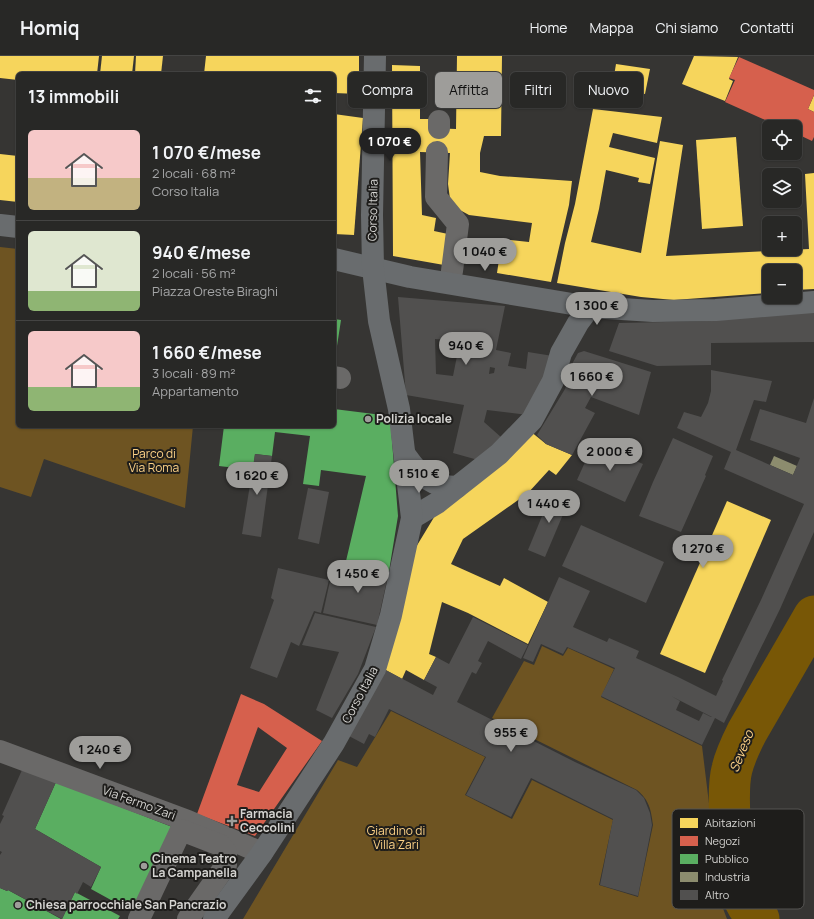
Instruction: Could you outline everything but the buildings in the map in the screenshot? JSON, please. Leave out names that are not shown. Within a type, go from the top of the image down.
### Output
[{"type":"street","name":"Corso Italia","points":[[214,919],[262,854],[334,743],[375,668],[391,615],[412,518],[406,456],[399,409],[379,321],[373,268],[372,215],[375,56]]},
{"type":"street","points":[[437,152],[436,197],[458,224],[452,271]]},
{"type":"street","points":[[0,225],[16,227]]},
{"type":"street","points":[[336,259],[410,277],[590,307],[653,311],[716,310],[814,302]]},
{"type":"street","points":[[412,518],[437,503],[508,446],[532,420],[553,381],[561,353],[578,323],[590,307]]},
{"type":"street","points":[[406,456],[414,468],[430,481],[437,485],[457,487]]},
{"type":"street","name":"Via Fermo Zari","points":[[0,751],[188,821],[262,854]]},
{"type":"street","points":[[140,919],[181,830],[220,845],[226,852],[226,865],[188,919]]},
{"type":"green space","name":"Parco di Via Roma","points":[[0,247],[16,249],[16,428],[193,428],[185,508],[44,459],[31,497],[0,487]]},
{"type":"green space","name":"Giardino di Villa Zari","points":[[542,646],[563,656],[568,648],[614,669],[601,697],[702,746],[710,809],[672,809],[672,909],[723,909],[727,919],[243,919],[338,760],[357,767],[391,711],[485,757],[465,795],[512,819],[532,780],[613,820],[599,885],[638,897],[653,825],[650,810],[644,797],[637,790],[492,718],[524,661],[534,665]]},
{"type":"waterway","name":"Seveso","points":[[730,809],[730,781],[736,755],[747,732],[814,616]]},
{"type":"waterway","name":"Seveso","points":[[750,909],[759,919]]},
{"type":"place","name":"Polizia locale","points":[[368,419]]},
{"type":"place","name":"Farmacia Ceccolini","points":[[232,821]]},
{"type":"place","name":"Cinema Teatro La Campanella","points":[[144,866]]},
{"type":"place","name":"Chiesa parrocchiale San Pancrazio","points":[[18,905]]}]
